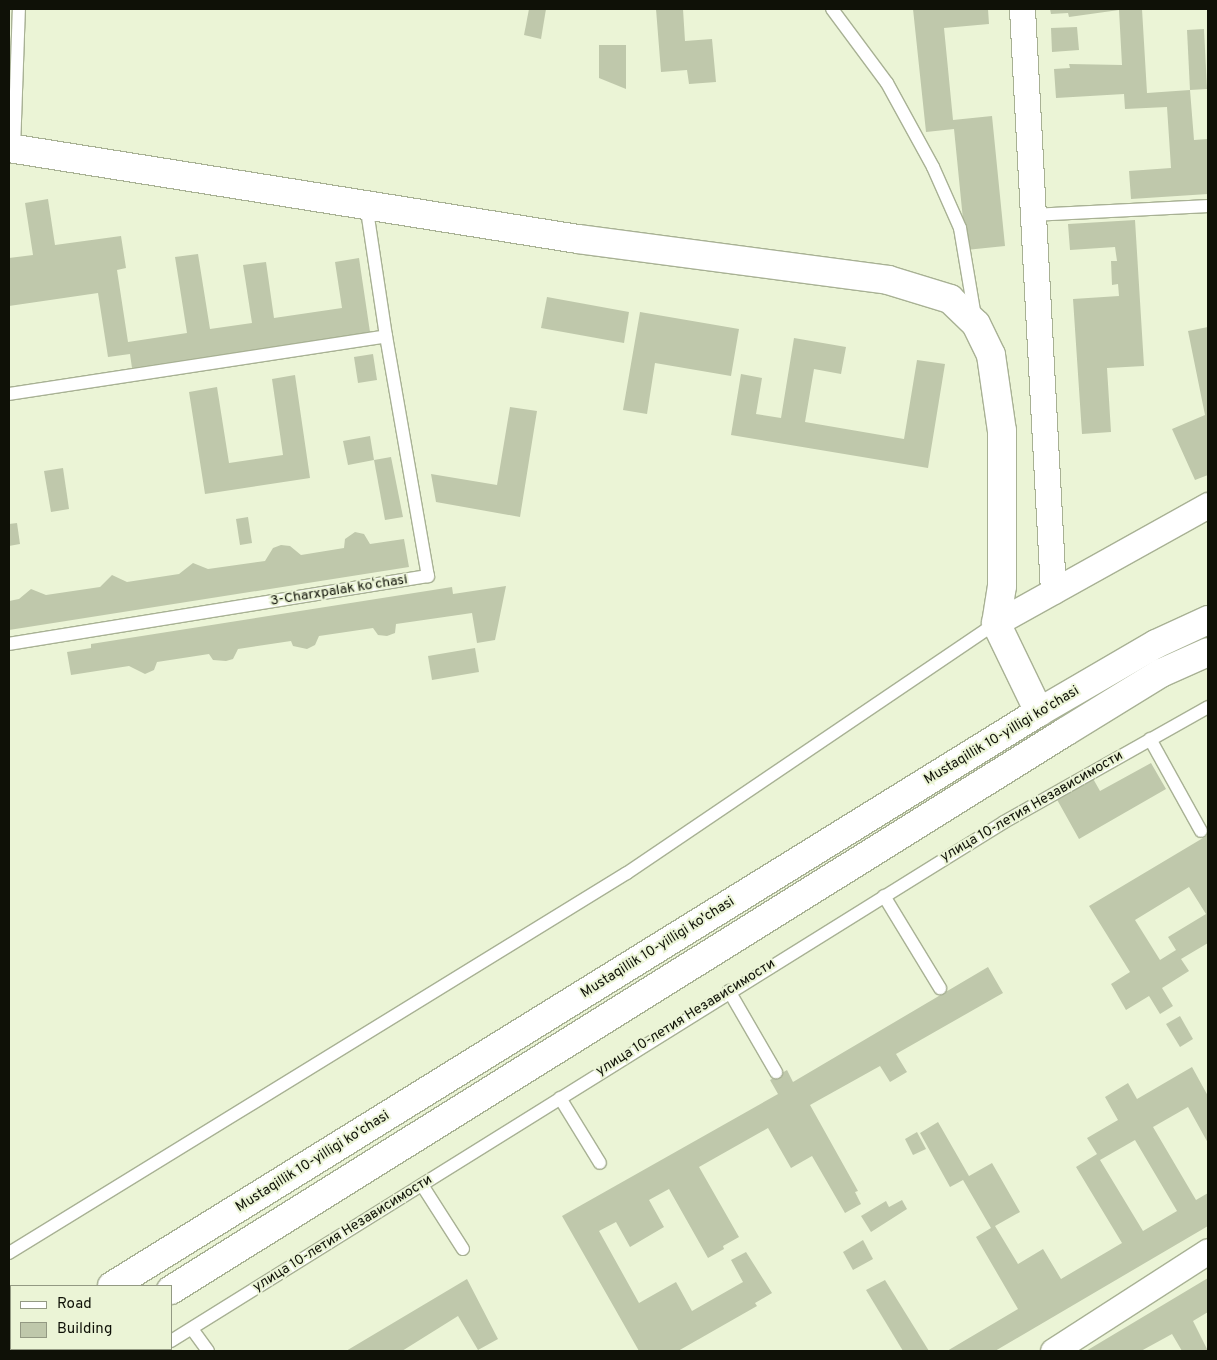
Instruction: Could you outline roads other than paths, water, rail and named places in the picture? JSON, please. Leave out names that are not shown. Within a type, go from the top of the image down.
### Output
[{"type":"main road","points":[[12,148],[578,239],[888,280],[950,298],[976,324],[992,355],[1002,431],[1002,586],[996,623],[1039,712]]},
{"type":"main road","name":"Mustaqillik 10-yilligi ko'chasi","points":[[114,1285],[1039,712],[1156,644],[1208,620]]},
{"type":"main road","name":"Mustaqillik 10-yilligi ko'chasi","points":[[172,1289],[1065,732],[1161,673],[1208,652]]},
{"type":"street","points":[[1022,9],[1053,591]]},
{"type":"street","points":[[996,623],[1205,511]]},
{"type":"street","points":[[1053,1351],[1208,1251]]},
{"type":"lane","points":[[12,148],[19,9]]},
{"type":"lane","points":[[832,9],[887,83],[933,167],[960,228],[976,324]]},
{"type":"lane","name":"3-Charxpalak koʻchasi","points":[[9,644],[428,576],[386,336],[366,204]]},
{"type":"lane","points":[[1034,215],[1208,206]]},
{"type":"lane","points":[[9,394],[386,336]]},
{"type":"lane","points":[[9,1253],[627,873],[996,623]]},
{"type":"lane","name":"улица 10-летия Независимости","points":[[172,1341],[729,991],[884,896],[1150,739],[1208,708]]},
{"type":"lane","points":[[1150,739],[1201,831]]},
{"type":"lane","points":[[884,896],[940,988]]},
{"type":"lane","points":[[729,991],[776,1072]]},
{"type":"lane","points":[[560,1098],[600,1163]]},
{"type":"lane","points":[[422,1185],[463,1249]]},
{"type":"lane","points":[[192,1329],[208,1351]]}]
